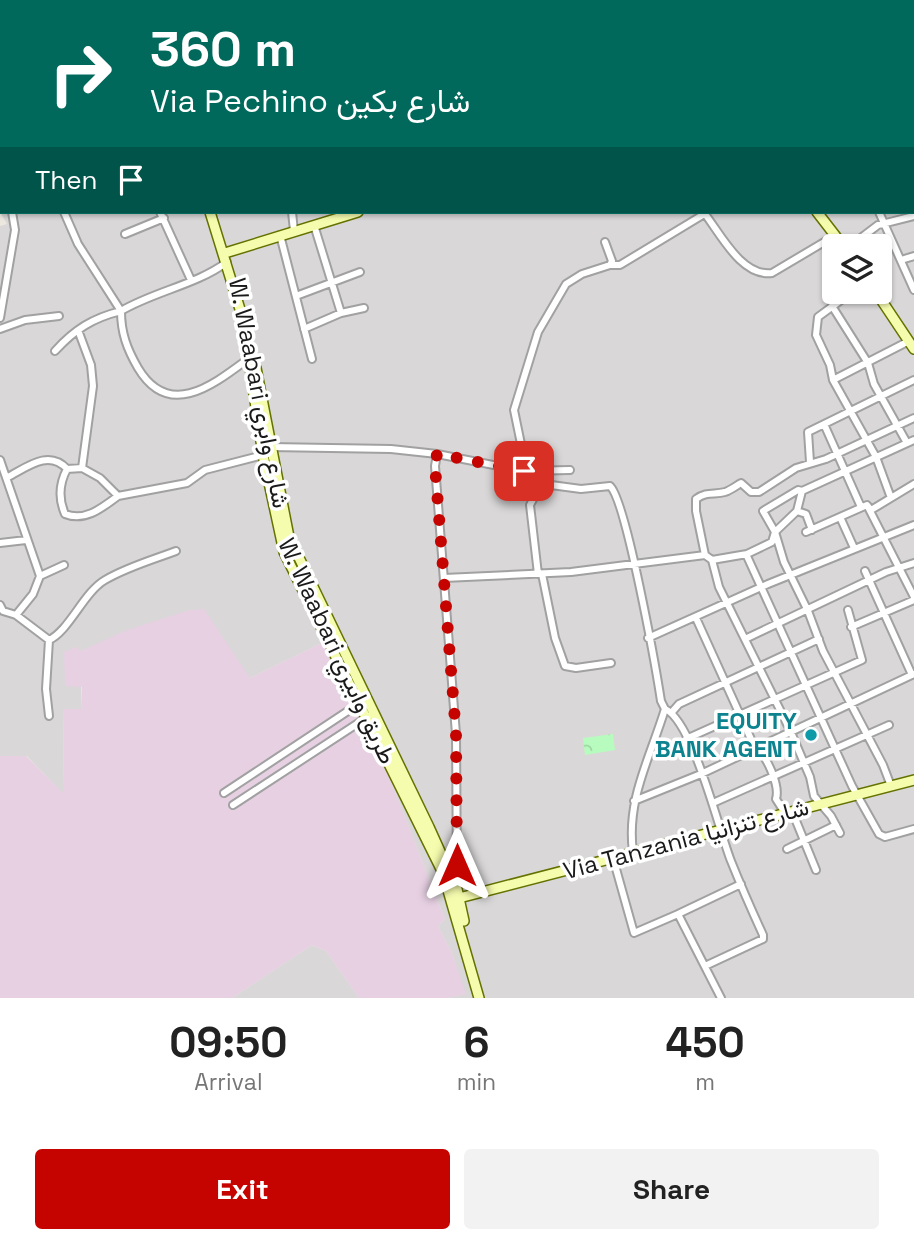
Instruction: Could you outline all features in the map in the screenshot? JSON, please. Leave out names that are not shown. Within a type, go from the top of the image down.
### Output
[{"type":"main road","name":"W. Waabari طريق وابيري","points":[[211,214],[228,255],[243,319],[284,552],[370,715],[446,880],[480,998]]},
{"type":"main road","name":"W. Waabari شارع وابري","points":[[217,214],[249,323],[266,451]]},
{"type":"main road","points":[[228,255],[345,214]]},
{"type":"main road","points":[[819,214],[835,234]]},
{"type":"main road","points":[[884,304],[911,345]]},
{"type":"main road","points":[[370,715],[458,893],[480,998]]},
{"type":"main road","name":"Via Tanzania شارع تنزانيا","points":[[458,893],[613,858],[914,780]]},
{"type":"street","points":[[0,318],[15,230],[12,214]]},
{"type":"street","points":[[65,214],[78,244],[121,311],[121,332],[147,383],[161,392],[189,394],[215,383],[248,359]]},
{"type":"street","points":[[292,214],[294,230]]},
{"type":"street","points":[[534,470],[534,451],[521,444],[514,410],[538,332],[572,279],[631,260],[704,214]]},
{"type":"street","points":[[707,214],[745,265],[760,274],[772,273],[822,243]]},
{"type":"street","points":[[880,214],[914,290]]},
{"type":"street","points":[[125,234],[162,215],[191,280]]},
{"type":"street","points":[[867,234],[884,223],[914,216]]},
{"type":"street","points":[[314,225],[341,313]]},
{"type":"street","points":[[280,235],[312,359]]},
{"type":"street","points":[[605,242],[612,261],[610,265]]},
{"type":"street","points":[[55,351],[78,330],[108,312],[121,311],[145,297],[209,275],[228,255]]},
{"type":"street","points":[[901,260],[914,256]]},
{"type":"street","points":[[296,296],[360,272]]},
{"type":"street","points":[[835,304],[815,321],[816,335],[830,365],[833,380],[876,457],[891,498]]},
{"type":"street","points":[[832,306],[868,363],[897,427],[910,441],[802,491],[798,490],[764,511],[763,516],[775,532],[790,578],[891,786]]},
{"type":"street","points":[[304,329],[341,313],[364,308]]},
{"type":"street","points":[[0,329],[25,320],[59,316]]},
{"type":"street","points":[[78,330],[91,365],[93,386],[82,468]]},
{"type":"street","points":[[833,380],[911,345]]},
{"type":"street","points":[[810,462],[808,432],[880,394],[914,380]]},
{"type":"street","points":[[705,555],[696,499],[711,491],[722,493],[741,483],[751,492],[759,492],[810,462],[866,441],[914,418]]},
{"type":"street","points":[[824,424],[864,506],[886,537],[914,599],[851,627]]},
{"type":"street","points":[[67,469],[60,483],[61,505],[65,514],[80,516],[96,512],[118,496],[187,483],[205,470],[266,451],[391,449],[437,454],[524,471],[569,470]]},
{"type":"street","points":[[437,454],[435,466],[456,734],[458,893]]},
{"type":"street","points":[[8,477],[46,458],[55,459],[67,469],[82,468],[100,478],[118,496]]},
{"type":"street","points":[[0,460],[40,576],[33,594],[16,615]]},
{"type":"street","points":[[864,506],[871,510],[914,484]]},
{"type":"street","points":[[611,663],[576,668],[565,666],[555,638],[540,574],[530,505],[538,490],[551,485],[581,489],[610,486],[614,490],[635,563],[648,638],[668,710],[686,740],[701,774],[763,939],[705,966]]},
{"type":"street","points":[[712,560],[746,554],[772,542],[775,532],[797,511],[802,491]]},
{"type":"street","points":[[797,511],[806,514],[809,531],[864,506]]},
{"type":"street","points":[[839,517],[854,548]]},
{"type":"street","points":[[648,638],[854,548],[914,525]]},
{"type":"street","points":[[0,543],[26,540]]},
{"type":"street","points":[[49,716],[46,689],[49,640],[105,580],[136,564],[176,551]]},
{"type":"street","points":[[746,554],[789,653],[836,747],[856,794],[882,838],[914,829]]},
{"type":"street","points":[[444,578],[540,574],[705,555],[712,560],[727,605],[790,730],[814,796],[840,833]]},
{"type":"street","points":[[745,639],[808,611],[811,606],[914,563]]},
{"type":"street","points":[[40,576],[64,565]]},
{"type":"street","points":[[634,801],[701,774],[790,730],[852,706],[913,675],[865,571]]},
{"type":"street","points":[[1,610],[16,615],[49,640]]},
{"type":"street","points":[[686,740],[773,698],[862,660],[848,610]]},
{"type":"street","points":[[696,618],[755,748],[761,752],[773,777],[778,792],[776,799],[789,812],[816,870]]},
{"type":"street","points":[[633,852],[630,828],[634,801],[668,710],[819,639]]},
{"type":"street","points":[[224,793],[363,701]]},
{"type":"street","points":[[233,805],[370,715]]},
{"type":"street","points":[[713,803],[889,724]]},
{"type":"street","points":[[787,849],[836,825]]},
{"type":"street","points":[[613,858],[634,933],[741,884]]},
{"type":"street","points":[[678,914],[721,998]]},
{"type":"shaded area","points":[[1,214],[914,214],[914,998],[448,998],[465,994],[452,953],[438,926],[445,919],[386,769],[324,642],[250,678],[99,644],[81,651],[81,710],[63,710],[64,795],[27,756],[0,756],[0,226],[7,224]]},
{"type":"shaded area","points":[[204,609],[250,678],[324,642],[386,769],[445,919],[438,926],[452,953],[466,994],[448,998],[359,998],[326,951],[312,945],[232,998],[0,998],[0,756],[26,756],[64,794],[63,709],[81,709],[82,687],[65,686],[64,652],[76,647],[81,651],[127,630],[190,610]]},
{"type":"shaded area","points":[[312,945],[326,951],[359,998],[232,998]]},
{"type":"green space","points":[[613,734],[615,750],[585,755],[583,738]]},
{"type":"place","name":"EQUITY BANK AGENT","points":[[811,735]]},
{"type":"route","points":[[457,865],[456,734],[435,466],[437,454],[524,471]]}]
